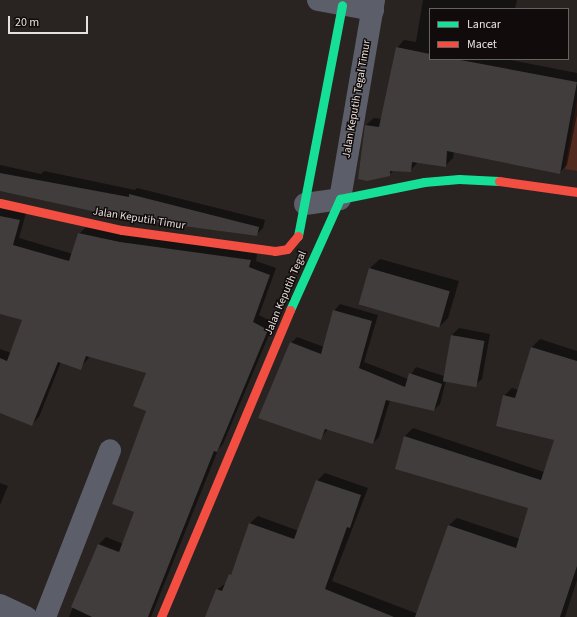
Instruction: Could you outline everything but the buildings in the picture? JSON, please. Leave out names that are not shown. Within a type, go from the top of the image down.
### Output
[{"type":"main road","points":[[305,204],[342,5]]},
{"type":"main road","points":[[340,199],[424,182],[459,179],[512,182],[577,192]]},
{"type":"main road","name":"Jalan Keputih Tegal","points":[[162,617],[313,256],[340,199]]},
{"type":"main road","name":"Jalan Keputih Timur","points":[[0,203],[122,230],[275,251],[287,249],[296,241],[305,204]]},
{"type":"street","points":[[318,0],[342,5],[374,5]]},
{"type":"street","name":"Jalan Keputih Tegal Timur","points":[[340,199],[374,5]]},
{"type":"street","points":[[305,204],[340,199]]},
{"type":"street","points":[[45,617],[110,450]]},
{"type":"street","points":[[0,605],[26,617]]},
{"type":"shaded area","points":[[577,99],[577,171],[565,169]]},
{"type":"traffic: fast","points":[[298,236],[342,5]]},
{"type":"traffic: fast","points":[[290,310],[340,199],[424,182],[459,179],[499,181]]},
{"type":"traffic: jam","points":[[499,181],[577,192]]},
{"type":"traffic: jam","points":[[0,203],[122,230],[275,251],[287,249],[298,236]]},
{"type":"traffic: jam","points":[[161,617],[290,310]]}]
